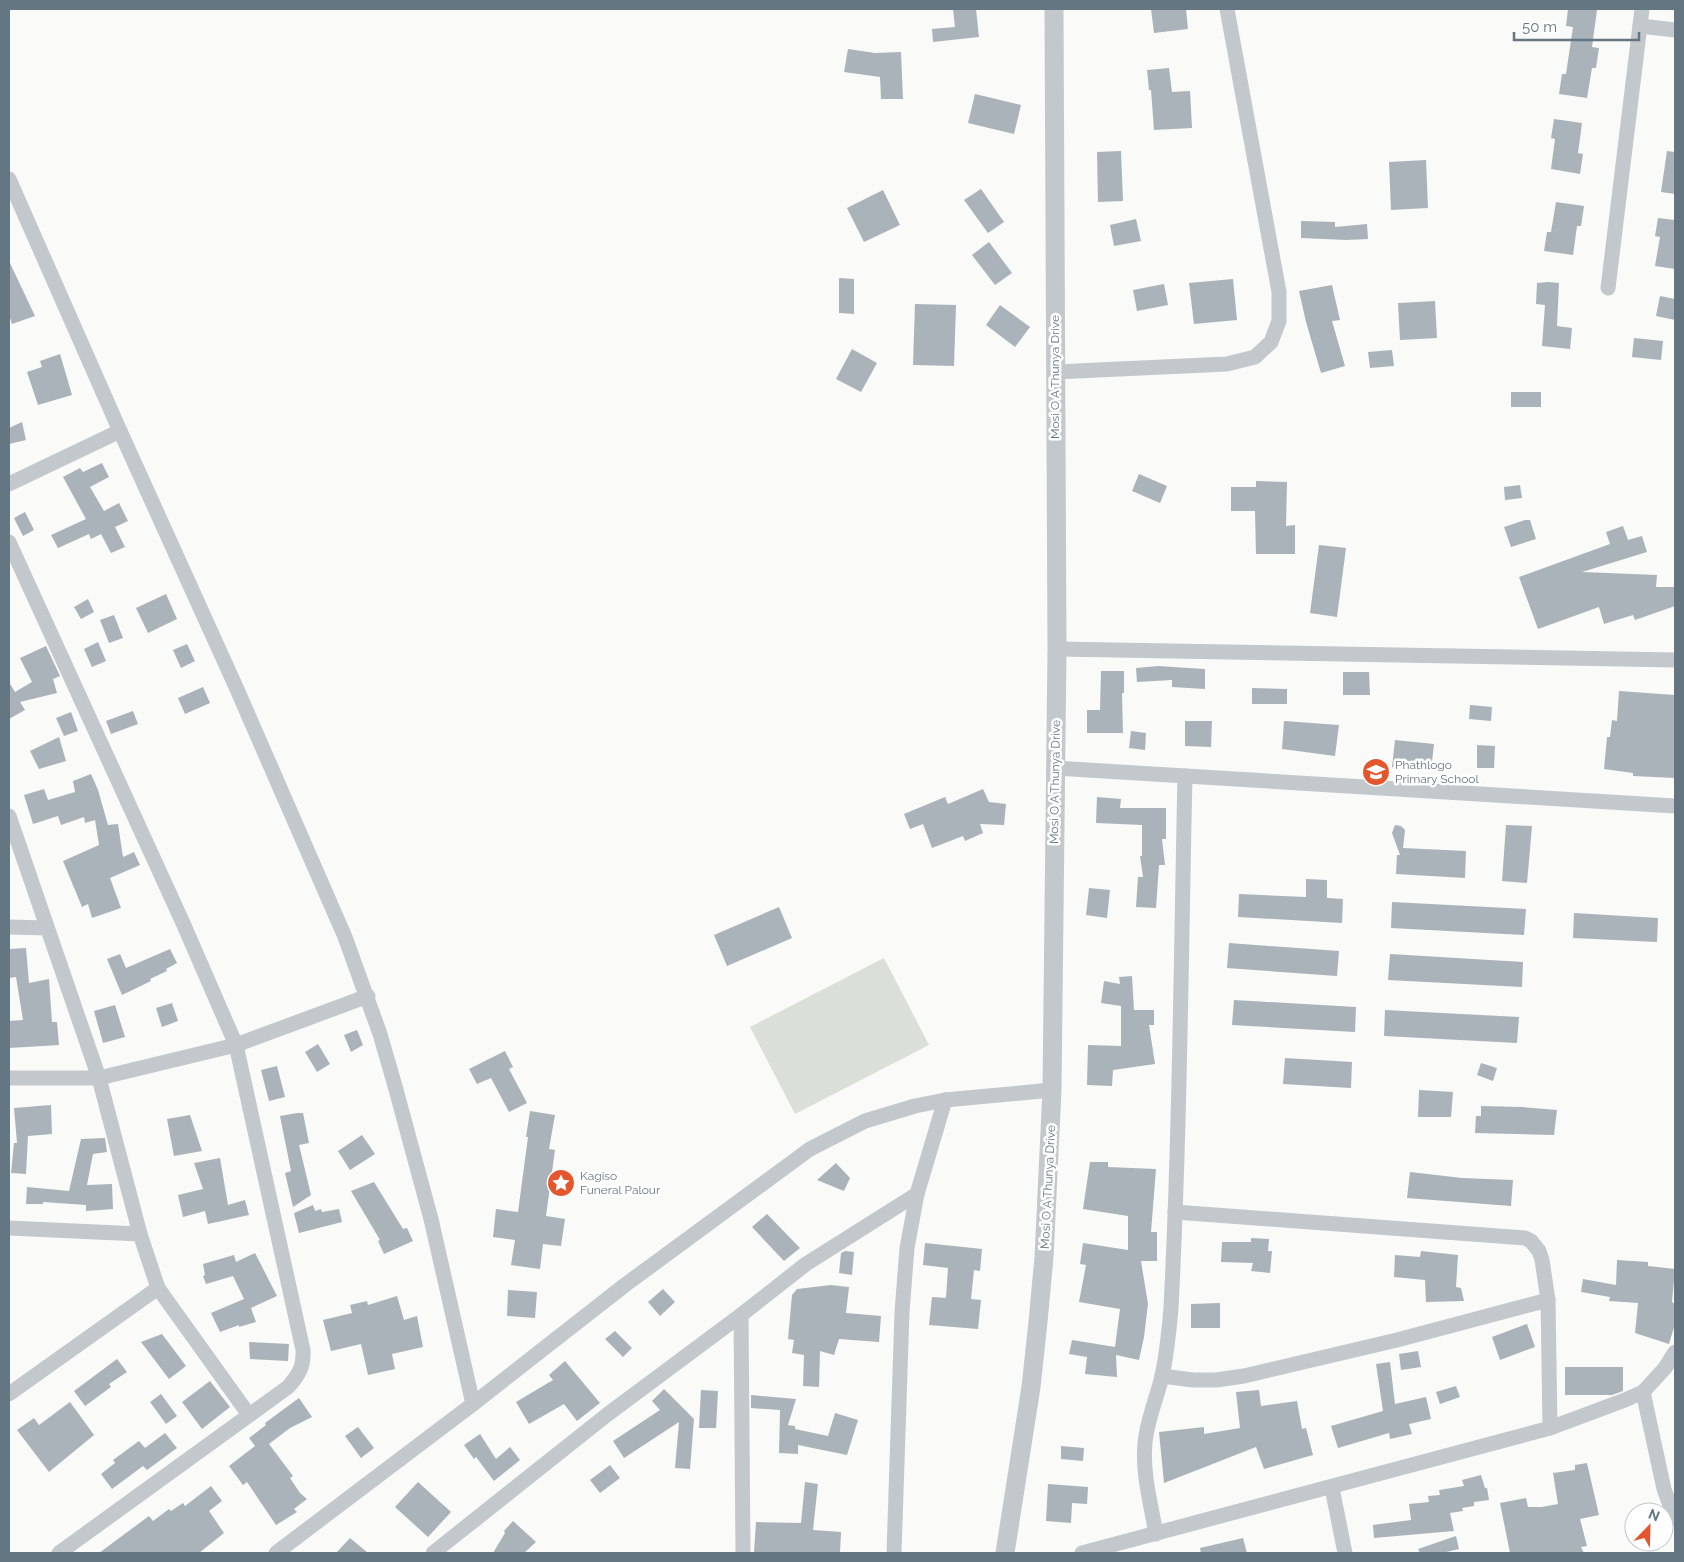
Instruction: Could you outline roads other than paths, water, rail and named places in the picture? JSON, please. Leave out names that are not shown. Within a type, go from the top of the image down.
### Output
[{"type":"street","name":"Mosi O A Thunya Drive","points":[[1005,1553],[1031,1387],[1038,1322],[1044,1257],[1052,1090],[1057,649],[1054,9]]},
{"type":"street","points":[[1055,372],[1227,364],[1255,357],[1271,342],[1279,321],[1278,292],[1227,9]]},
{"type":"street","points":[[1608,288],[1642,9]]},
{"type":"street","points":[[1640,26],[1675,30]]},
{"type":"street","points":[[9,179],[236,687],[345,937],[368,996],[395,1086],[431,1219],[472,1404]]},
{"type":"street","points":[[9,484],[120,431]]},
{"type":"street","points":[[9,542],[179,914],[236,1045],[304,1360],[296,1379],[288,1387],[59,1553]]},
{"type":"street","points":[[1057,649],[1675,660]]},
{"type":"street","points":[[1055,768],[1675,806]]},
{"type":"street","points":[[1156,1534],[1145,1472],[1144,1443],[1162,1376],[1167,1348],[1170,1310],[1175,1212],[1184,776]]},
{"type":"street","points":[[9,816],[99,1078],[140,1234],[158,1288],[249,1415]]},
{"type":"street","points":[[9,927],[46,928]]},
{"type":"street","points":[[9,1078],[99,1078],[236,1045],[368,996]]},
{"type":"street","points":[[276,1553],[625,1285],[810,1149],[838,1133],[865,1121],[916,1106],[945,1100],[1052,1090]]},
{"type":"street","points":[[894,1553],[902,1312],[907,1248],[917,1194],[945,1100]]},
{"type":"street","points":[[434,1553],[608,1414],[806,1264],[917,1194]]},
{"type":"street","points":[[1175,1212],[1525,1238],[1539,1251],[1548,1300],[1550,1428]]},
{"type":"street","points":[[9,1228],[140,1234]]},
{"type":"street","points":[[9,1394],[158,1288]]},
{"type":"street","points":[[1162,1376],[1193,1380],[1216,1380],[1244,1376],[1396,1340],[1548,1300]]},
{"type":"street","points":[[741,1315],[743,1553]]},
{"type":"street","points":[[1082,1553],[1332,1488],[1550,1428],[1643,1392],[1665,1368],[1675,1352]]},
{"type":"street","points":[[1643,1392],[1664,1489],[1675,1518]]},
{"type":"street","points":[[1332,1488],[1345,1553]]},
{"type":"place","name":"Phathlogo Primary School","points":[[1376,772]]},
{"type":"place","name":"Kagiso Funeral Palour","points":[[561,1183]]}]
